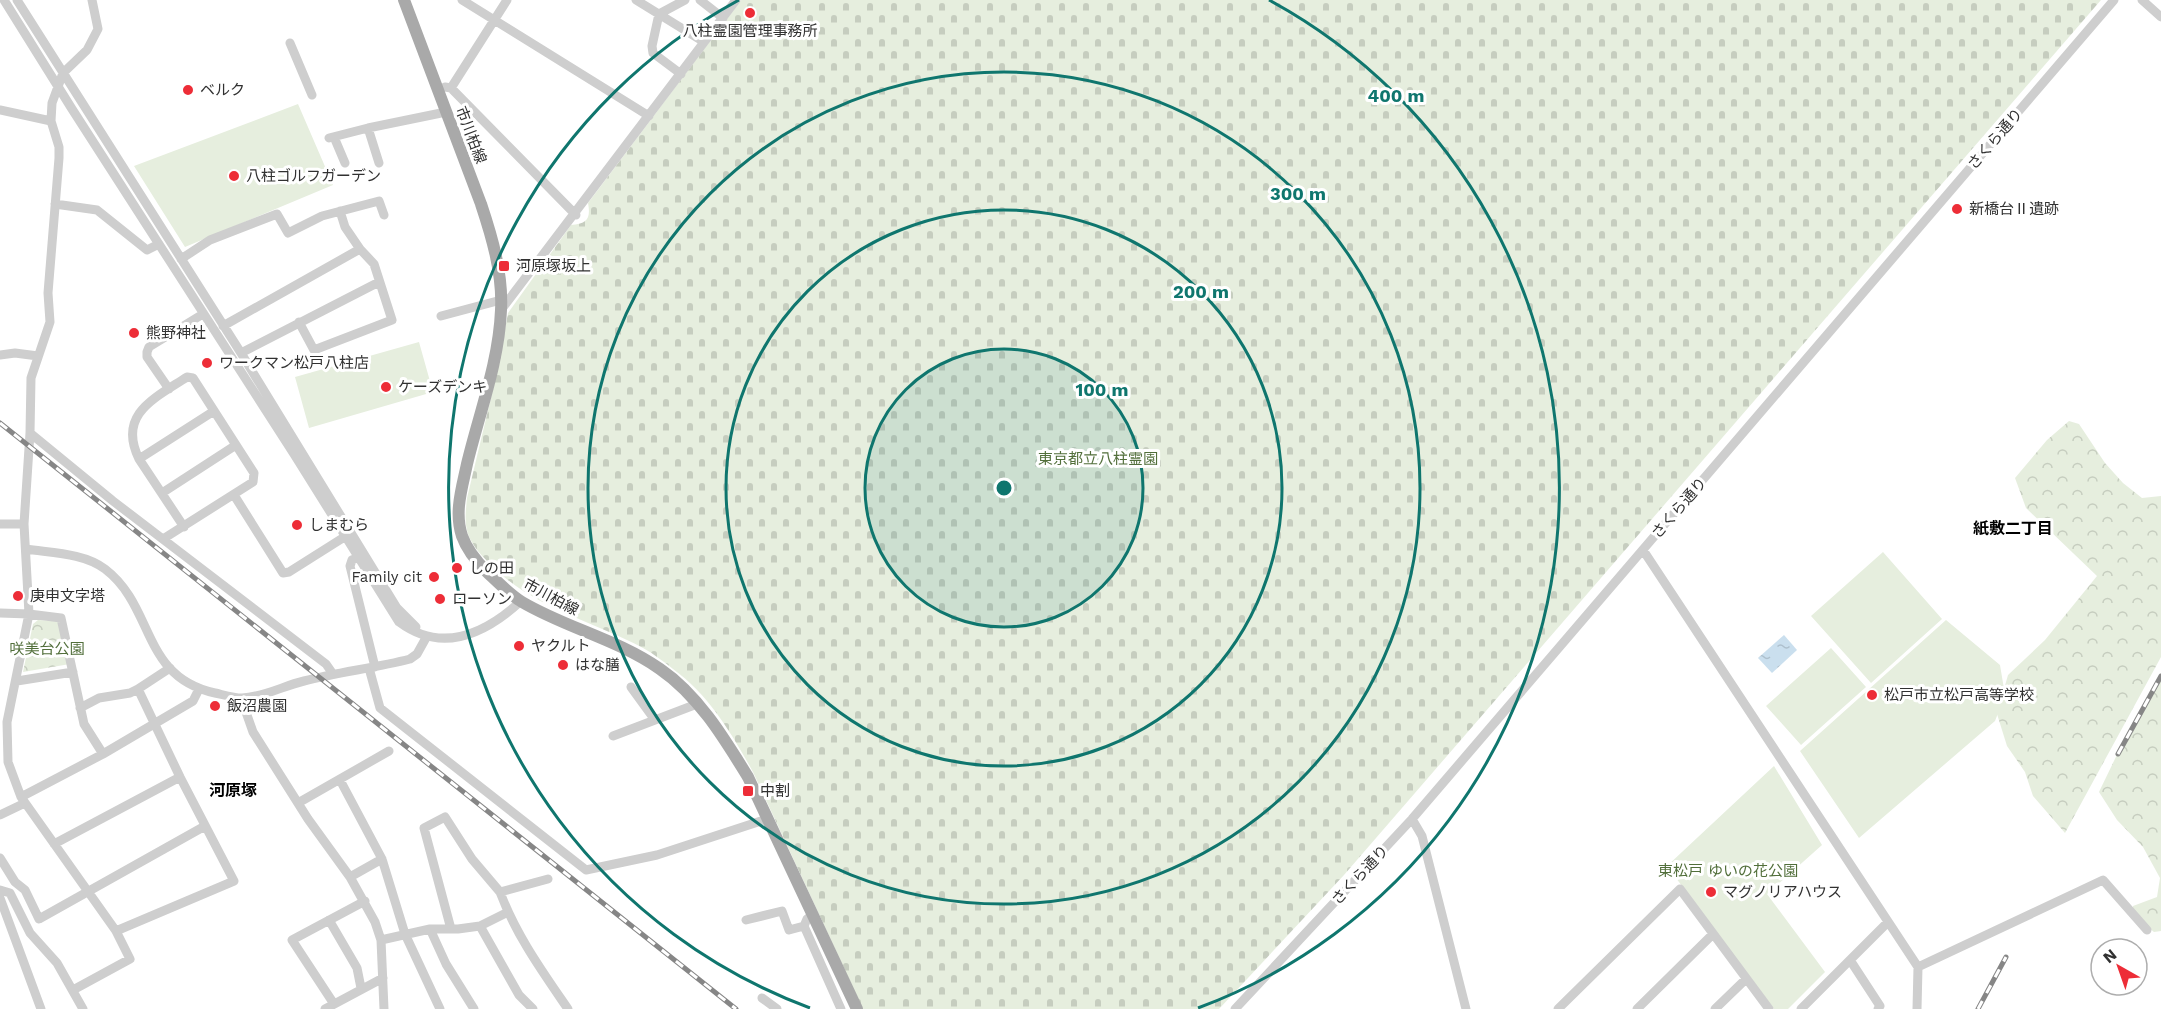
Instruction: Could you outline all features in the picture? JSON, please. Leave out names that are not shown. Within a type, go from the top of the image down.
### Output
[{"type":"main road","name":"市川柏線","points":[[404,0],[488,226],[499,275],[501,305],[496,349],[474,434],[458,513],[461,534],[468,550],[495,580],[520,601],[632,651],[661,670],[683,688],[697,704],[728,745],[748,777],[857,1009]]},
{"type":"street","points":[[4,0],[399,622],[428,636],[449,639],[483,629],[520,601]]},
{"type":"street","points":[[16,0],[241,353],[397,608],[404,617],[428,636]]},
{"type":"street","points":[[73,990],[130,959],[116,931],[23,800],[8,762],[7,722],[29,614],[24,524],[31,378],[50,322],[48,293],[59,147],[51,121],[52,103],[63,73],[87,50],[98,29],[92,0]]},
{"type":"street","points":[[462,0],[649,116]]},
{"type":"street","points":[[451,88],[507,0]]},
{"type":"street","points":[[636,0],[704,42]]},
{"type":"street","points":[[681,74],[653,53],[652,46],[659,14],[685,0]]},
{"type":"street","points":[[700,0],[723,18]]},
{"type":"street","points":[[441,316],[501,305],[576,215],[736,0]]},
{"type":"street","name":"さくら通り","points":[[1235,1009],[1412,819],[2114,0]]},
{"type":"street","points":[[2142,0],[2161,17]]},
{"type":"street","points":[[290,43],[312,95]]},
{"type":"street","points":[[437,87],[451,88],[576,215]]},
{"type":"street","points":[[0,111],[51,121]]},
{"type":"street","points":[[345,163],[332,138],[446,112]]},
{"type":"street","points":[[368,128],[379,163]]},
{"type":"street","points":[[181,259],[210,240],[277,214],[288,233],[322,216],[379,201],[384,215]]},
{"type":"street","points":[[56,204],[97,210],[147,250],[159,244]]},
{"type":"street","points":[[299,322],[314,350],[392,320],[374,264],[345,227],[340,211]]},
{"type":"street","points":[[223,326],[360,249]]},
{"type":"street","points":[[241,353],[379,282]]},
{"type":"street","points":[[169,389],[147,357],[149,347],[203,314]]},
{"type":"street","points":[[0,355],[15,353],[38,356]]},
{"type":"street","points":[[163,539],[184,527],[234,495],[253,482],[255,478],[193,378],[187,378],[143,408],[133,423],[132,442],[139,459],[184,527]]},
{"type":"street","points":[[139,459],[214,411]]},
{"type":"street","points":[[30,433],[113,501],[326,664],[333,674]]},
{"type":"street","points":[[162,493],[236,445]]},
{"type":"street","points":[[234,495],[283,573],[289,572],[346,536]]},
{"type":"street","points":[[0,524],[24,524]]},
{"type":"street","points":[[26,549],[83,558],[104,568],[127,589],[158,656],[199,690],[241,698],[268,693],[333,674],[410,659],[417,654],[428,636]]},
{"type":"street","points":[[1643,550],[1918,967],[1917,1009]]},
{"type":"street","points":[[359,557],[352,560],[350,566],[380,708],[586,870],[657,855],[767,819]]},
{"type":"street","points":[[0,614],[29,614],[61,618],[84,724],[103,754]]},
{"type":"street","points":[[80,708],[99,698],[129,693],[138,689],[170,668]]},
{"type":"street","points":[[17,681],[73,672]]},
{"type":"street","points":[[631,687],[655,720]]},
{"type":"street","points":[[116,931],[234,881],[138,689]]},
{"type":"street","points":[[0,815],[194,701],[199,690]]},
{"type":"street","points":[[241,698],[253,732],[365,901],[381,940],[384,1009]]},
{"type":"street","points":[[613,736],[697,704]]},
{"type":"street","points":[[298,803],[389,751]]},
{"type":"street","points":[[54,844],[180,777]]},
{"type":"street","points":[[340,780],[382,859],[405,934],[440,1009]]},
{"type":"street","points":[[451,929],[424,828],[445,817],[472,859],[500,892],[530,954],[568,1009]]},
{"type":"street","points":[[1412,819],[1422,836],[1466,1009]]},
{"type":"street","points":[[0,858],[15,882],[25,890],[39,919],[205,826]]},
{"type":"street","points":[[351,877],[382,859]]},
{"type":"street","points":[[500,892],[548,879]]},
{"type":"street","points":[[1918,967],[2103,880],[2147,930]]},
{"type":"street","points":[[1558,1009],[1680,889],[1769,1009]]},
{"type":"street","points":[[0,890],[10,893],[30,933],[57,963],[83,1009]]},
{"type":"street","points":[[0,898],[41,1009]]},
{"type":"street","points":[[334,1004],[292,940],[365,901]]},
{"type":"street","points":[[746,920],[782,910],[789,930],[804,926]]},
{"type":"street","points":[[381,940],[430,929],[480,926],[508,912]]},
{"type":"street","points":[[812,915],[804,926],[841,1009]]},
{"type":"street","points":[[329,920],[357,968],[361,988]]},
{"type":"street","points":[[1801,1009],[1888,922]]},
{"type":"street","points":[[480,926],[519,995],[533,1009]]},
{"type":"street","points":[[0,932],[11,929]]},
{"type":"street","points":[[430,929],[446,964],[474,1009]]},
{"type":"street","points":[[1637,1009],[1713,934]]},
{"type":"street","points":[[1850,960],[1880,1008]]},
{"type":"street","points":[[325,1009],[383,978]]},
{"type":"street","points":[[1715,1009],[1746,979]]},
{"type":"street","points":[[762,998],[777,1009]]},
{"type":"green space","name":"東京都立八柱霊園","points":[[741,0],[2101,0],[1344,875],[1219,1009],[863,1009],[753,772],[709,703],[686,679],[647,650],[564,613],[526,593],[508,580],[478,551],[470,539],[466,525],[467,498],[495,381],[508,313],[571,225],[587,220],[588,203]]},
{"type":"green space","name":"八柱ゴルフガーデン","points":[[298,104],[333,185],[185,247],[134,166]]},
{"type":"green space","points":[[419,342],[433,392],[309,428],[295,377]]},
{"type":"green space","points":[[2069,421],[2079,424],[2105,463],[2123,483],[2142,498],[2161,496],[2161,657],[2065,833],[2033,796],[2025,772],[2007,746],[1997,714],[2008,675],[2045,640],[2097,576],[2026,508],[2015,478],[2047,440]]},
{"type":"green space","points":[[1883,552],[1942,619],[1871,683],[1811,616]]},
{"type":"green space","name":"咲美台公園","points":[[38,620],[59,621],[70,664],[23,672],[33,624]]},
{"type":"green space","points":[[1946,620],[2000,665],[2005,695],[1995,721],[1859,838],[1800,751]]},
{"type":"green space","points":[[1831,648],[1866,687],[1801,745],[1766,706]]},
{"type":"green space","points":[[2161,673],[2161,931],[2154,932],[2133,915],[2133,906],[2157,897],[2160,878],[2143,847],[2117,820],[2099,792],[2126,736]]},
{"type":"green space","name":"東松戸 ゆいの花公園","points":[[1774,766],[1822,845],[1767,894],[1825,972],[1788,1009],[1774,1009],[1667,866]]},
{"type":"water","points":[[1784,635],[1797,650],[1772,673],[1758,658]]},
{"type":"railway","points":[[0,423],[736,1009]]},
{"type":"railway","points":[[2118,754],[2161,676]]},
{"type":"railway","points":[[1978,1009],[2006,957]]},
{"type":"place","name":"八柱霊園管理事務所","points":[[750,13]]},
{"type":"place","name":"ベルク","points":[[188,90]]},
{"type":"place","name":"八柱ゴルフガーデン","points":[[234,176]]},
{"type":"place","name":"新橋台Ⅱ遺跡","points":[[1957,209]]},
{"type":"place","name":"河原塚坂上","points":[[504,266]]},
{"type":"place","name":"熊野神社","points":[[134,333]]},
{"type":"place","name":"ワークマン松戸八柱店","points":[[207,363]]},
{"type":"place","name":"ケーズデンキ","points":[[386,387]]},
{"type":"place","name":"しまむら","points":[[297,525]]},
{"type":"place","name":"しの田","points":[[457,568]]},
{"type":"place","name":"Family cit","points":[[434,577]]},
{"type":"place","name":"庚申文字塔","points":[[18,596]]},
{"type":"place","name":"ローソン","points":[[440,599]]},
{"type":"place","name":"ヤクルト","points":[[519,646]]},
{"type":"place","name":"はな膳","points":[[563,665]]},
{"type":"place","name":"松戸市立松戸高等学校","points":[[1872,695]]},
{"type":"place","name":"飯沼農園","points":[[215,706]]},
{"type":"place","name":"中割","points":[[748,791]]},
{"type":"place","name":"マグノリアハウス","points":[[1711,892]]},
{"type":"district","name":"紙敷二丁目","points":[[2013,528]]},
{"type":"district","name":"河原塚","points":[[233,790]]}]
